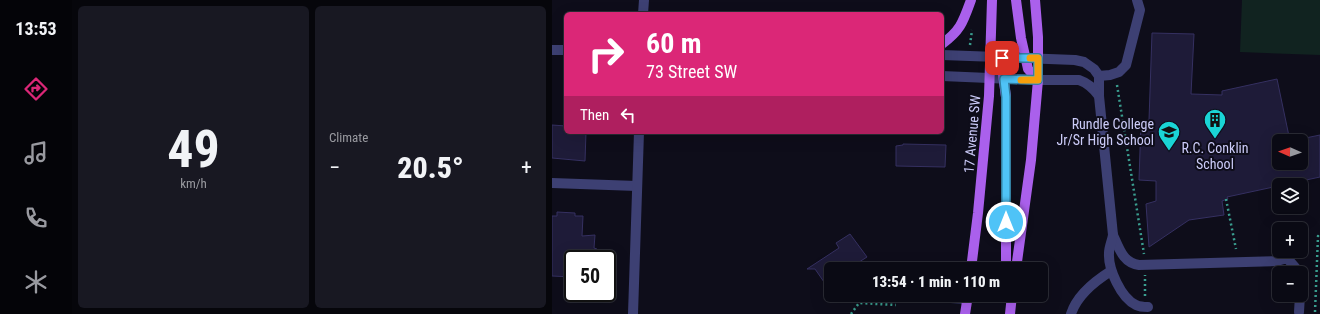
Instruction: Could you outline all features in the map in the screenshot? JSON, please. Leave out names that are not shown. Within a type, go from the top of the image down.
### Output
[{"type":"main road","points":[[944,42],[958,30],[963,23],[971,0]]},
{"type":"main road","name":"17 Avenue SW","points":[[972,262],[982,177],[991,78],[992,0]]},
{"type":"main road","points":[[1016,0],[1028,69],[1038,80]]},
{"type":"main road","points":[[1017,262],[1031,160],[1038,80],[1038,37],[1034,0]]},
{"type":"main road","points":[[991,58],[1002,67],[1006,97],[1006,262]]},
{"type":"main road","points":[[965,314],[967,302]]},
{"type":"main road","points":[[1006,302],[1006,314]]},
{"type":"main road","points":[[1010,314],[1011,302]]},
{"type":"street","points":[[643,12],[644,0]]},
{"type":"street","points":[[1099,76],[1119,72],[1126,65],[1140,10],[1137,0]]},
{"type":"street","points":[[552,50],[564,50]]},
{"type":"street","points":[[944,55],[991,58],[1066,58],[1079,61],[1094,69],[1099,76],[1099,96],[1113,235],[1109,254],[1111,271],[1130,301],[1137,305],[1147,303]]},
{"type":"street","points":[[944,76],[1078,80],[1091,86],[1099,96]]},
{"type":"street","points":[[633,314],[639,134]]},
{"type":"street","points":[[552,183],[637,186]]},
{"type":"street","points":[[1113,235],[1121,253],[1126,260],[1136,264],[1277,261],[1287,258],[1294,266]]},
{"type":"street","points":[[1071,314],[1081,296],[1096,280],[1111,271]]},
{"type":"street","points":[[1299,312],[1300,302]]},
{"type":"path","points":[[970,45],[976,42]]},
{"type":"path","points":[[1116,82],[1143,253]]},
{"type":"path","points":[[1226,199],[1236,249]]},
{"type":"path","points":[[1315,312],[1318,236],[1320,237]]},
{"type":"path","points":[[1145,273],[1147,303]]},
{"type":"path","points":[[851,314],[859,303],[896,304]]},
{"type":"green space","points":[[1242,0],[1320,0],[1320,55],[1240,52]]},
{"type":"building","name":"R.C. Conklin School","points":[[1152,33],[1194,34],[1191,94],[1222,95],[1222,91],[1277,79],[1289,134],[1272,134],[1272,170],[1308,170],[1308,137],[1320,135],[1320,177],[1308,180],[1308,178],[1272,178],[1272,187],[1227,197],[1228,199],[1222,201],[1224,215],[1189,220],[1149,247],[1146,204],[1156,201],[1156,181],[1139,180],[1141,121],[1149,120]]},
{"type":"building","points":[[552,125],[564,126],[564,134],[586,134],[585,161],[552,158]]},
{"type":"building","points":[[903,144],[946,145],[945,167],[896,166],[896,146]]},
{"type":"building","points":[[557,212],[575,213],[575,216],[583,216],[582,236],[595,235],[594,248],[597,249],[564,250],[564,277],[552,276],[552,216],[557,216]]},
{"type":"building","points":[[850,234],[867,257],[859,262],[824,262],[824,282],[815,269],[807,269],[839,248],[836,243]]},
{"type":"slow traffic","points":[[1021,80],[1038,80],[1038,58],[1030,58]]},
{"type":"place","name":"R.C. Conklin School","points":[[1215,140]]},
{"type":"place","name":"Rundle College Jr/Sr High School","points":[[1169,152]]},
{"type":"route","points":[[1002,58],[1038,58],[1038,80],[1004,79],[1006,97],[1006,222]]}]
